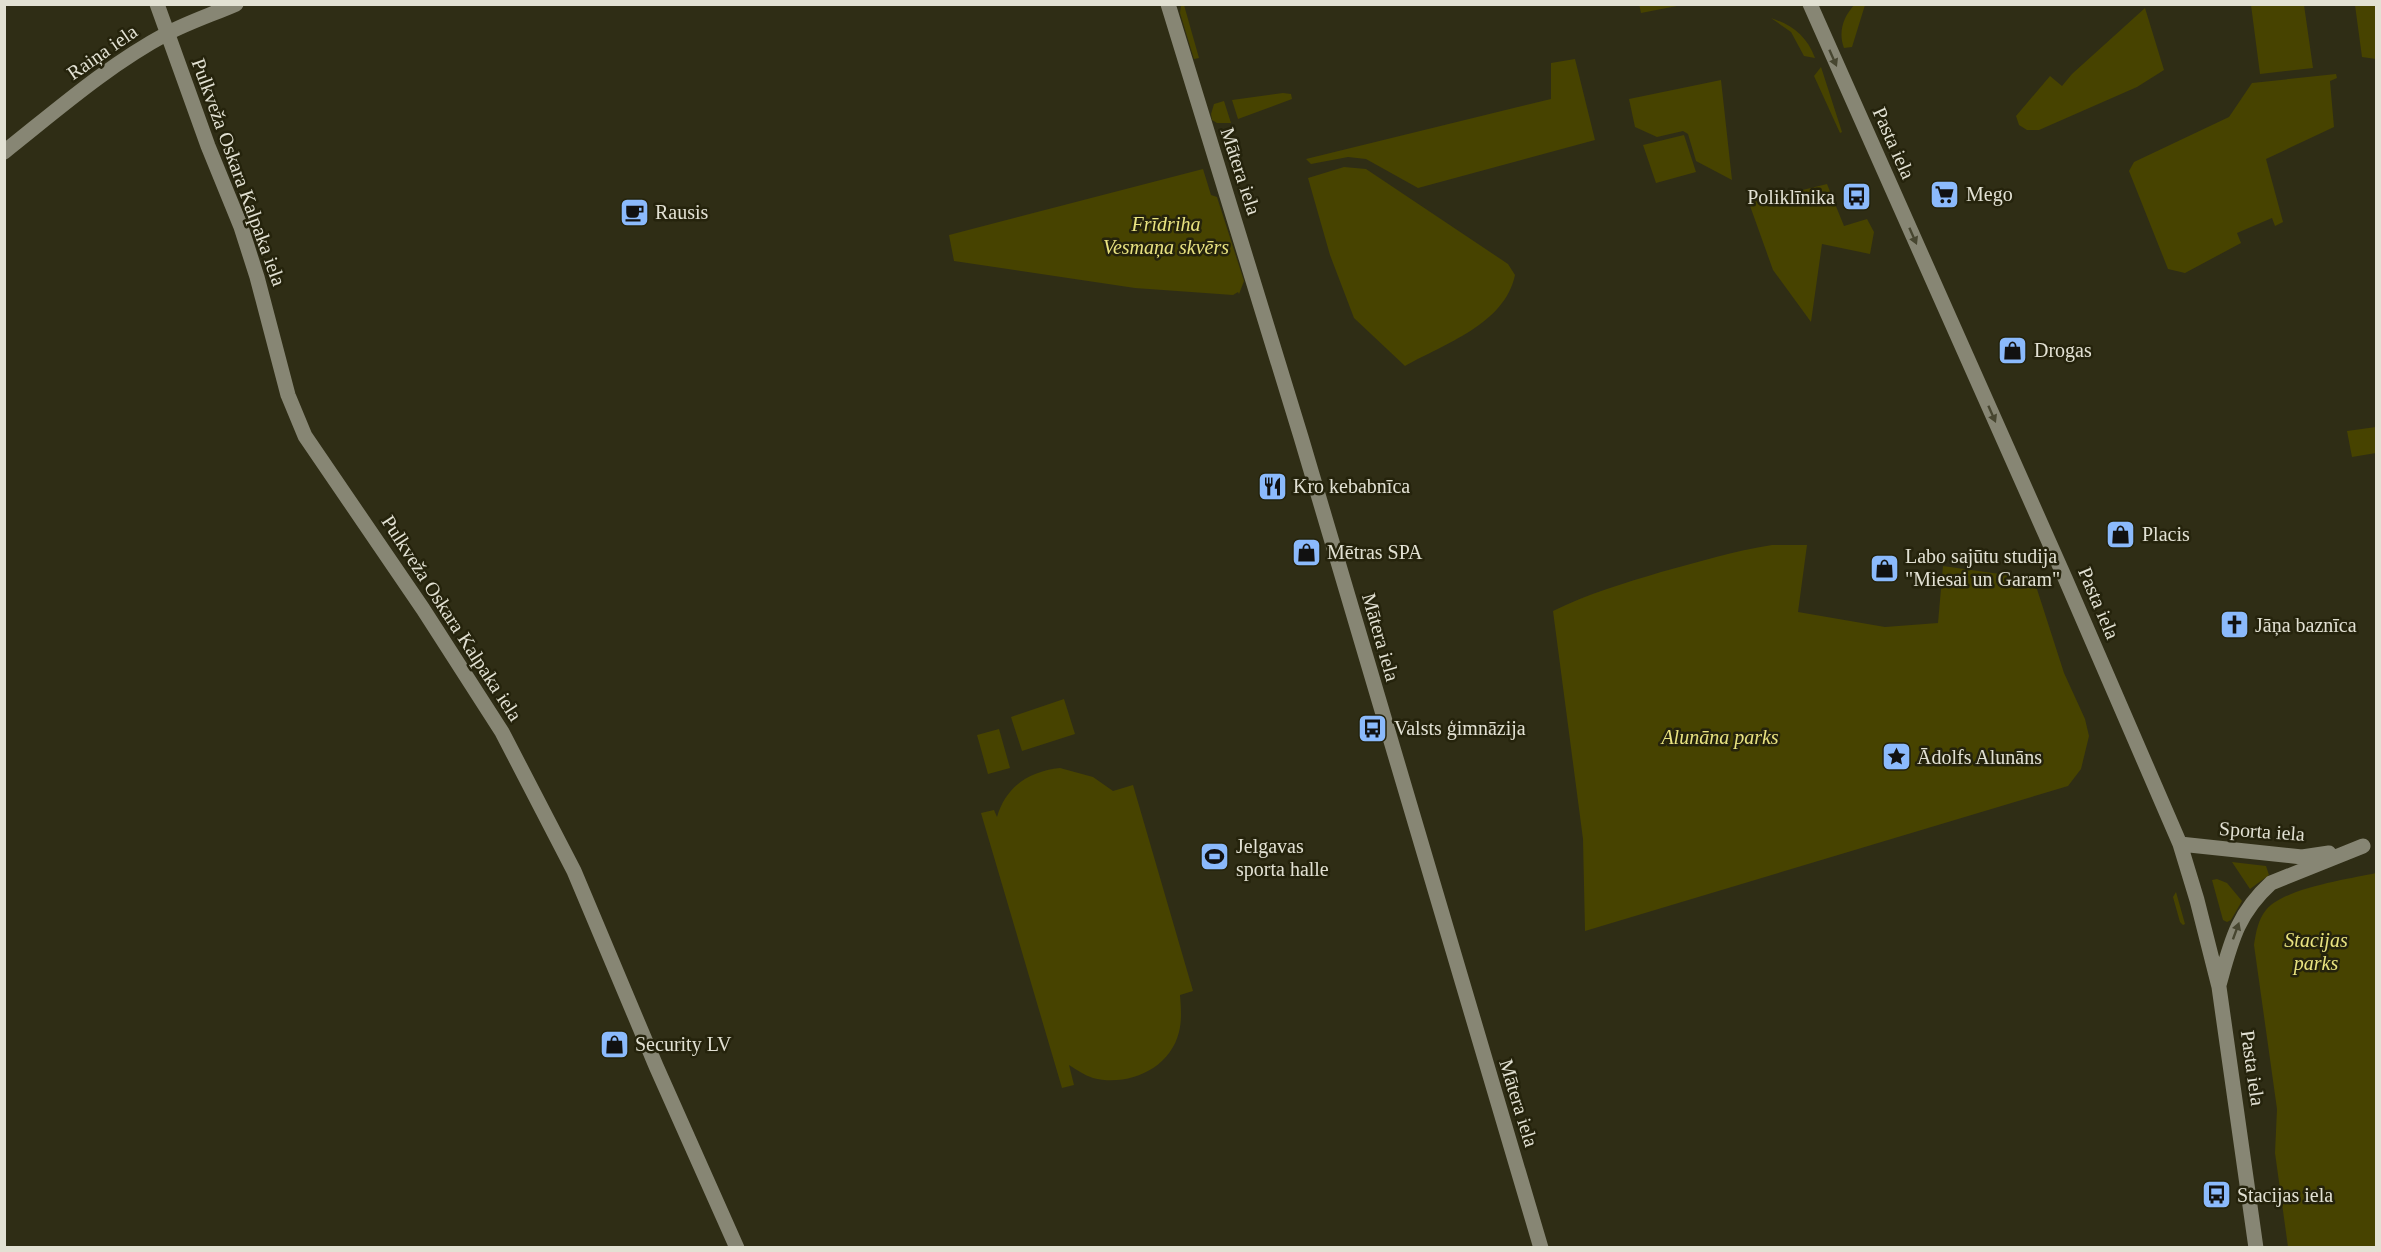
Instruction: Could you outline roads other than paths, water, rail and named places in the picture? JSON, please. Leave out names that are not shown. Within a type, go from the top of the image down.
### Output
[{"type":"street","name":"Pulkveža Oskara Kalpaka iela","points":[[157,4],[241,226],[288,394],[304,436],[423,609],[513,751],[574,871],[656,1066],[738,1248]]},
{"type":"street","name":"Raiņa iela","points":[[4,152],[96,80],[169,32],[236,4]]},
{"type":"street","name":"Mātera iela","points":[[1168,4],[1301,437],[1541,1248]]},
{"type":"street","name":"Pasta iela","points":[[1810,4],[2065,578],[2180,844],[2219,987],[2256,1248]]},
{"type":"street","name":"Sporta iela","points":[[2180,844],[2302,857],[2370,844]]},
{"type":"street","points":[[2219,987],[2240,919],[2261,892],[2271,883],[2370,844]]},
{"type":"place","name":"Mego","points":[[1945,194]]},
{"type":"place","name":"Poliklīnika","points":[[1856,197]]},
{"type":"place","name":"Rausis","points":[[634,212]]},
{"type":"place","name":"Drogas","points":[[2013,350]]},
{"type":"place","name":"Kro kebabnīca","points":[[1272,486]]},
{"type":"place","name":"Placis","points":[[2121,534]]},
{"type":"place","name":"Mētras SPA","points":[[1306,552]]},
{"type":"place","name":"Labo sajūtu studija \"Miesai un Garam\"","points":[[1884,568]]},
{"type":"place","name":"Jāņa baznīca","points":[[2234,625]]},
{"type":"place","name":"Valsts ģimnāzija","points":[[1373,728]]},
{"type":"place","name":"Ādolfs Alunāns","points":[[1896,757]]},
{"type":"place","name":"Jelgavas sporta halle","points":[[1215,857]]},
{"type":"place","name":"Security LV","points":[[614,1044]]},
{"type":"place","name":"Stacijas iela","points":[[2216,1195]]},
{"type":"park label","name":"Frīdriha Vesmaņa skvērs","points":[[1166,236]]},
{"type":"park label","name":"Alunāna parks","points":[[1720,737]]},
{"type":"park label","name":"Stacijas parks","points":[[2316,952]]}]
